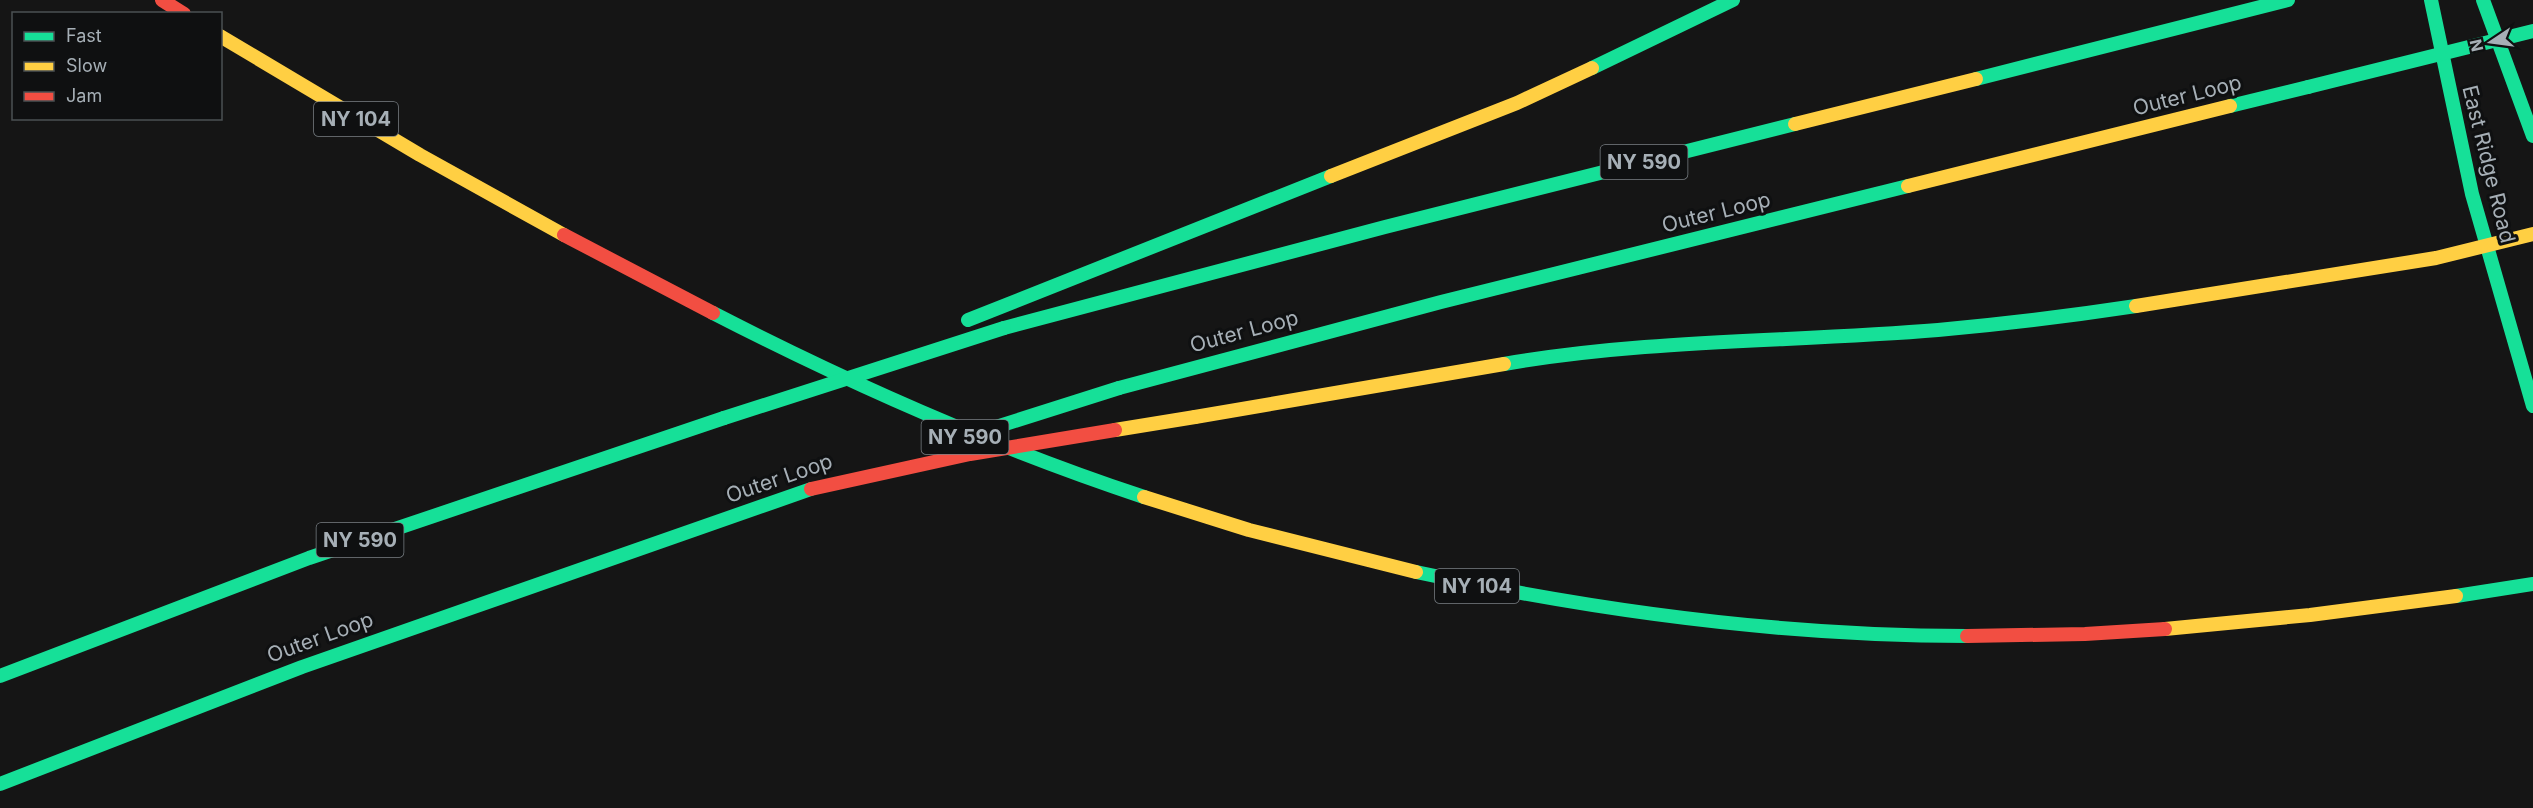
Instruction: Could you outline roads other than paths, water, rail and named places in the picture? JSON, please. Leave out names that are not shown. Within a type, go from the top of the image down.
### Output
[{"type":"main road","points":[[162,0],[180,12]]},
{"type":"main road","points":[[963,322],[1517,103],[1609,62],[1733,0]]},
{"type":"main road","name":"NY 590","points":[[0,676],[309,558],[450,508],[1004,328],[1375,230],[2286,0]]},
{"type":"main road","name":"East Ridge Road","points":[[2431,0],[2460,142],[2487,247],[2533,406]]},
{"type":"main road","name":"East Ridge Road","points":[[2483,0],[2533,136]]},
{"type":"main road","name":"Outer Loop","points":[[0,784],[344,651],[811,489],[1119,388],[1441,302],[2533,31]]},
{"type":"main road","name":"NY 104","points":[[222,37],[363,123],[582,245],[771,341],[869,386],[1046,462],[1120,489],[1264,534],[1408,572],[1482,587],[1633,611],[1780,627],[1931,636],[2083,634],[2243,624],[2382,608],[2533,584]]},
{"type":"main road","points":[[811,489],[992,450],[1547,356],[1637,347],[1914,332],[2029,321],[2436,258],[2533,234]]},
{"type":"main road","points":[[724,418],[913,342]]}]
